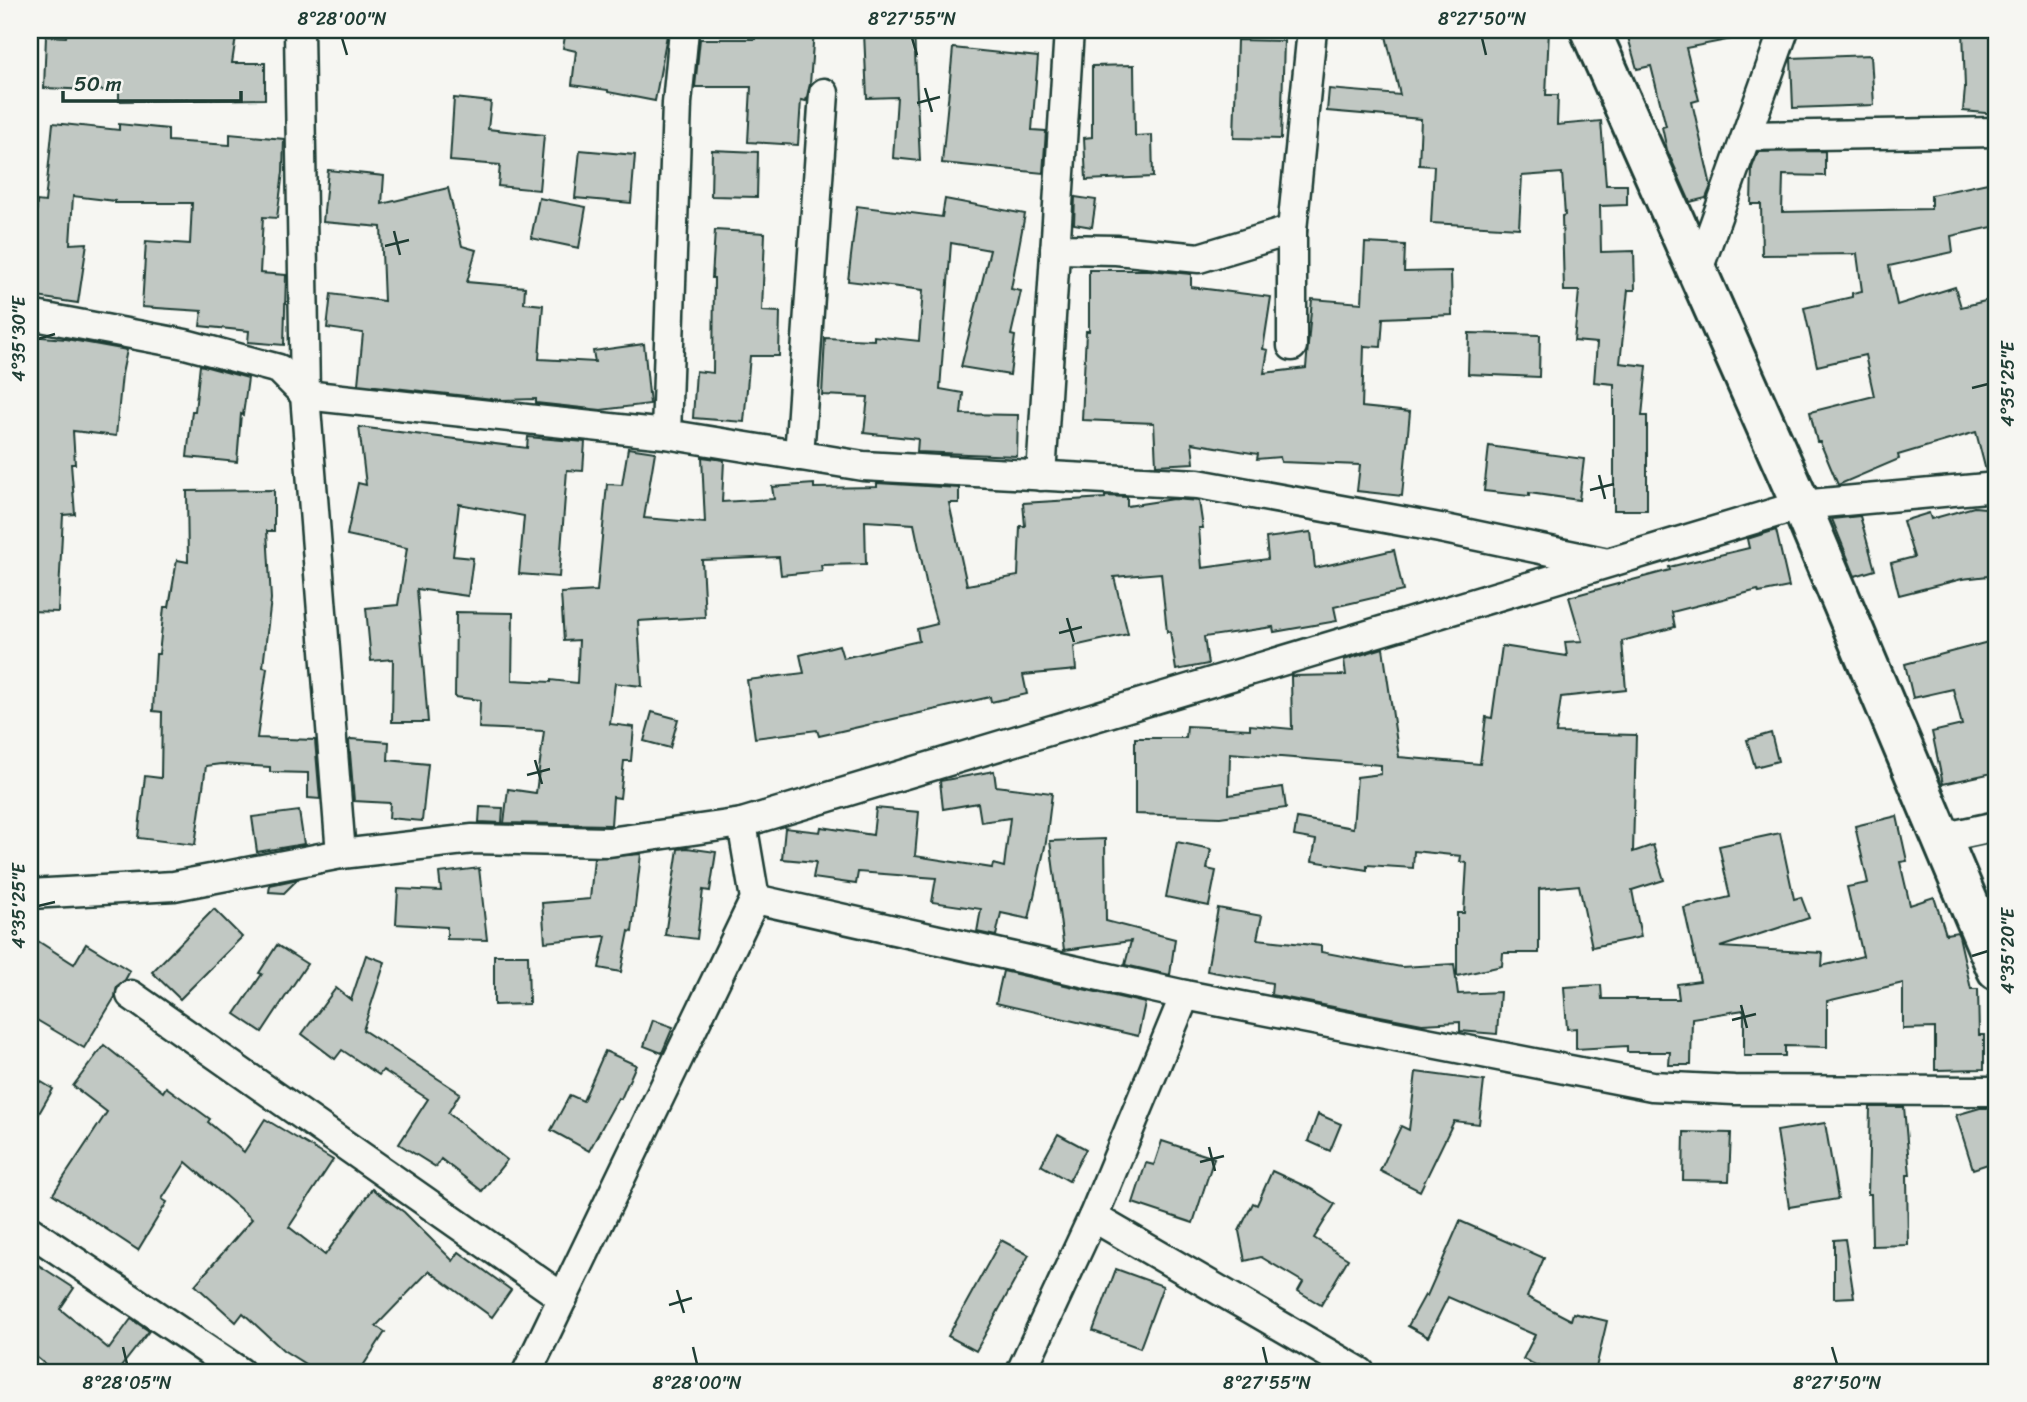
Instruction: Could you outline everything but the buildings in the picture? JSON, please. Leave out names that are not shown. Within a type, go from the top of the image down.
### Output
[{"type":"street","points":[[299,30],[305,395],[341,854]]},
{"type":"street","points":[[666,434],[677,103],[684,30]]},
{"type":"street","points":[[1041,476],[1069,30]]},
{"type":"street","points":[[1292,346],[1292,230],[1312,30]]},
{"type":"street","points":[[1590,30],[1801,505],[1997,970]]},
{"type":"street","points":[[1698,270],[1784,30]]},
{"type":"street","points":[[799,456],[824,93]]},
{"type":"street","points":[[1747,136],[1997,132]]},
{"type":"street","points":[[1055,249],[1116,250],[1199,258],[1292,230]]},
{"type":"street","points":[[30,315],[185,344],[279,369],[305,395],[666,434],[863,466],[1198,484],[1440,528],[1606,562]]},
{"type":"street","points":[[30,894],[174,886],[341,854],[473,839],[609,842],[742,822],[1801,505],[1997,487]]},
{"type":"street","points":[[527,1372],[755,898],[742,822]]},
{"type":"street","points":[[1941,838],[1997,826]]},
{"type":"street","points":[[755,898],[1185,995],[1652,1086],[1734,1090],[1997,1091]]},
{"type":"street","points":[[131,995],[563,1298]]},
{"type":"street","points":[[1021,1372],[1093,1217],[1185,995]]},
{"type":"street","points":[[1093,1217],[1360,1372]]},
{"type":"street","points":[[30,1231],[240,1372]]}]
